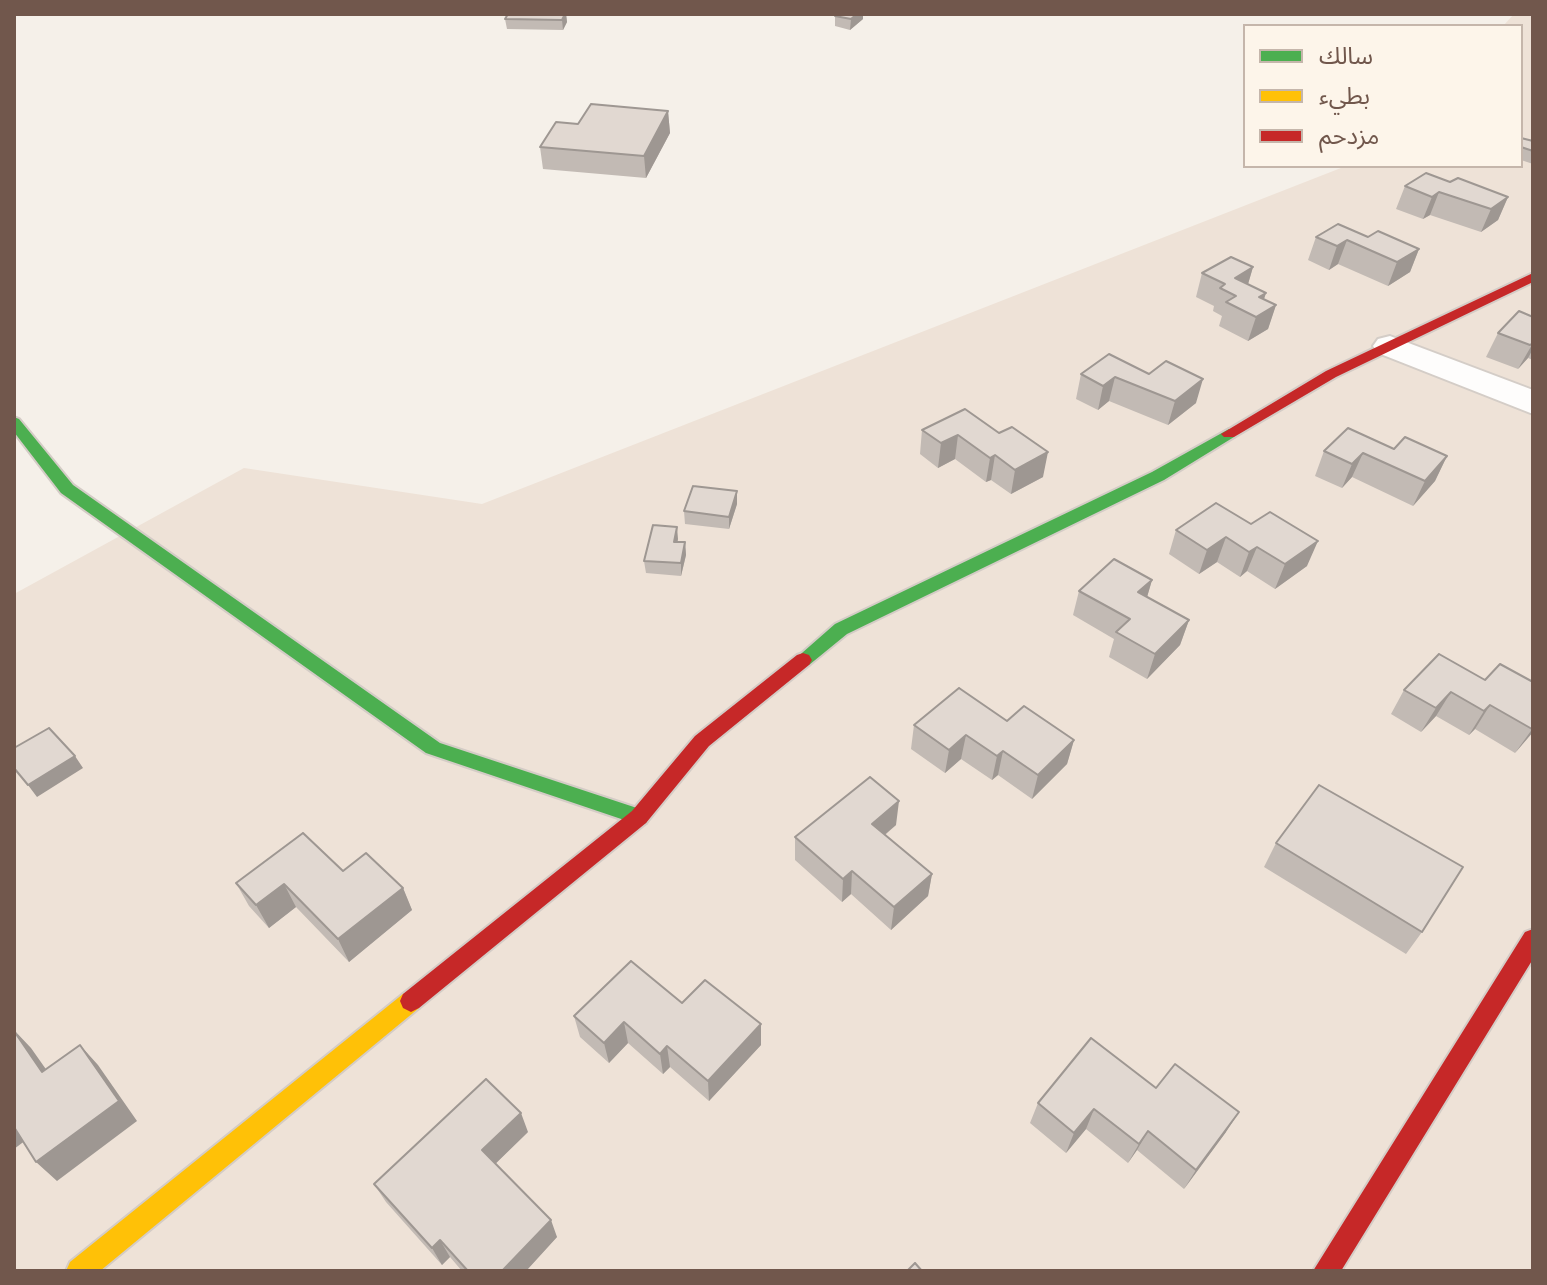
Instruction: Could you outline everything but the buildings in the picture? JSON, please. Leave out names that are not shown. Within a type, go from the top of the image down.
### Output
[{"type":"street","points":[[79,1271],[639,817],[702,741],[841,629],[1158,476],[1331,374],[1533,277]]},
{"type":"street","points":[[1390,346],[1533,403]]},
{"type":"street","points":[[14,422],[67,489],[433,748],[639,817]]},
{"type":"street","points":[[1326,1271],[1533,939]]},
{"type":"shaded area","points":[[1514,14],[1533,14],[1533,1271],[14,1271],[14,594],[244,468],[482,504],[1341,168],[1523,168],[1523,24],[1505,24]]},
{"type":"traffic: fast","points":[[14,422],[67,489],[433,748],[639,817]]},
{"type":"traffic: fast","points":[[803,660],[841,629],[1158,476],[1229,434]]},
{"type":"traffic: slow","points":[[79,1271],[411,1001]]},
{"type":"traffic: jam","points":[[1229,434],[1331,374],[1533,277]]},
{"type":"traffic: jam","points":[[411,1001],[639,817],[702,741],[803,660]]},
{"type":"traffic: jam","points":[[1326,1271],[1533,939]]}]
